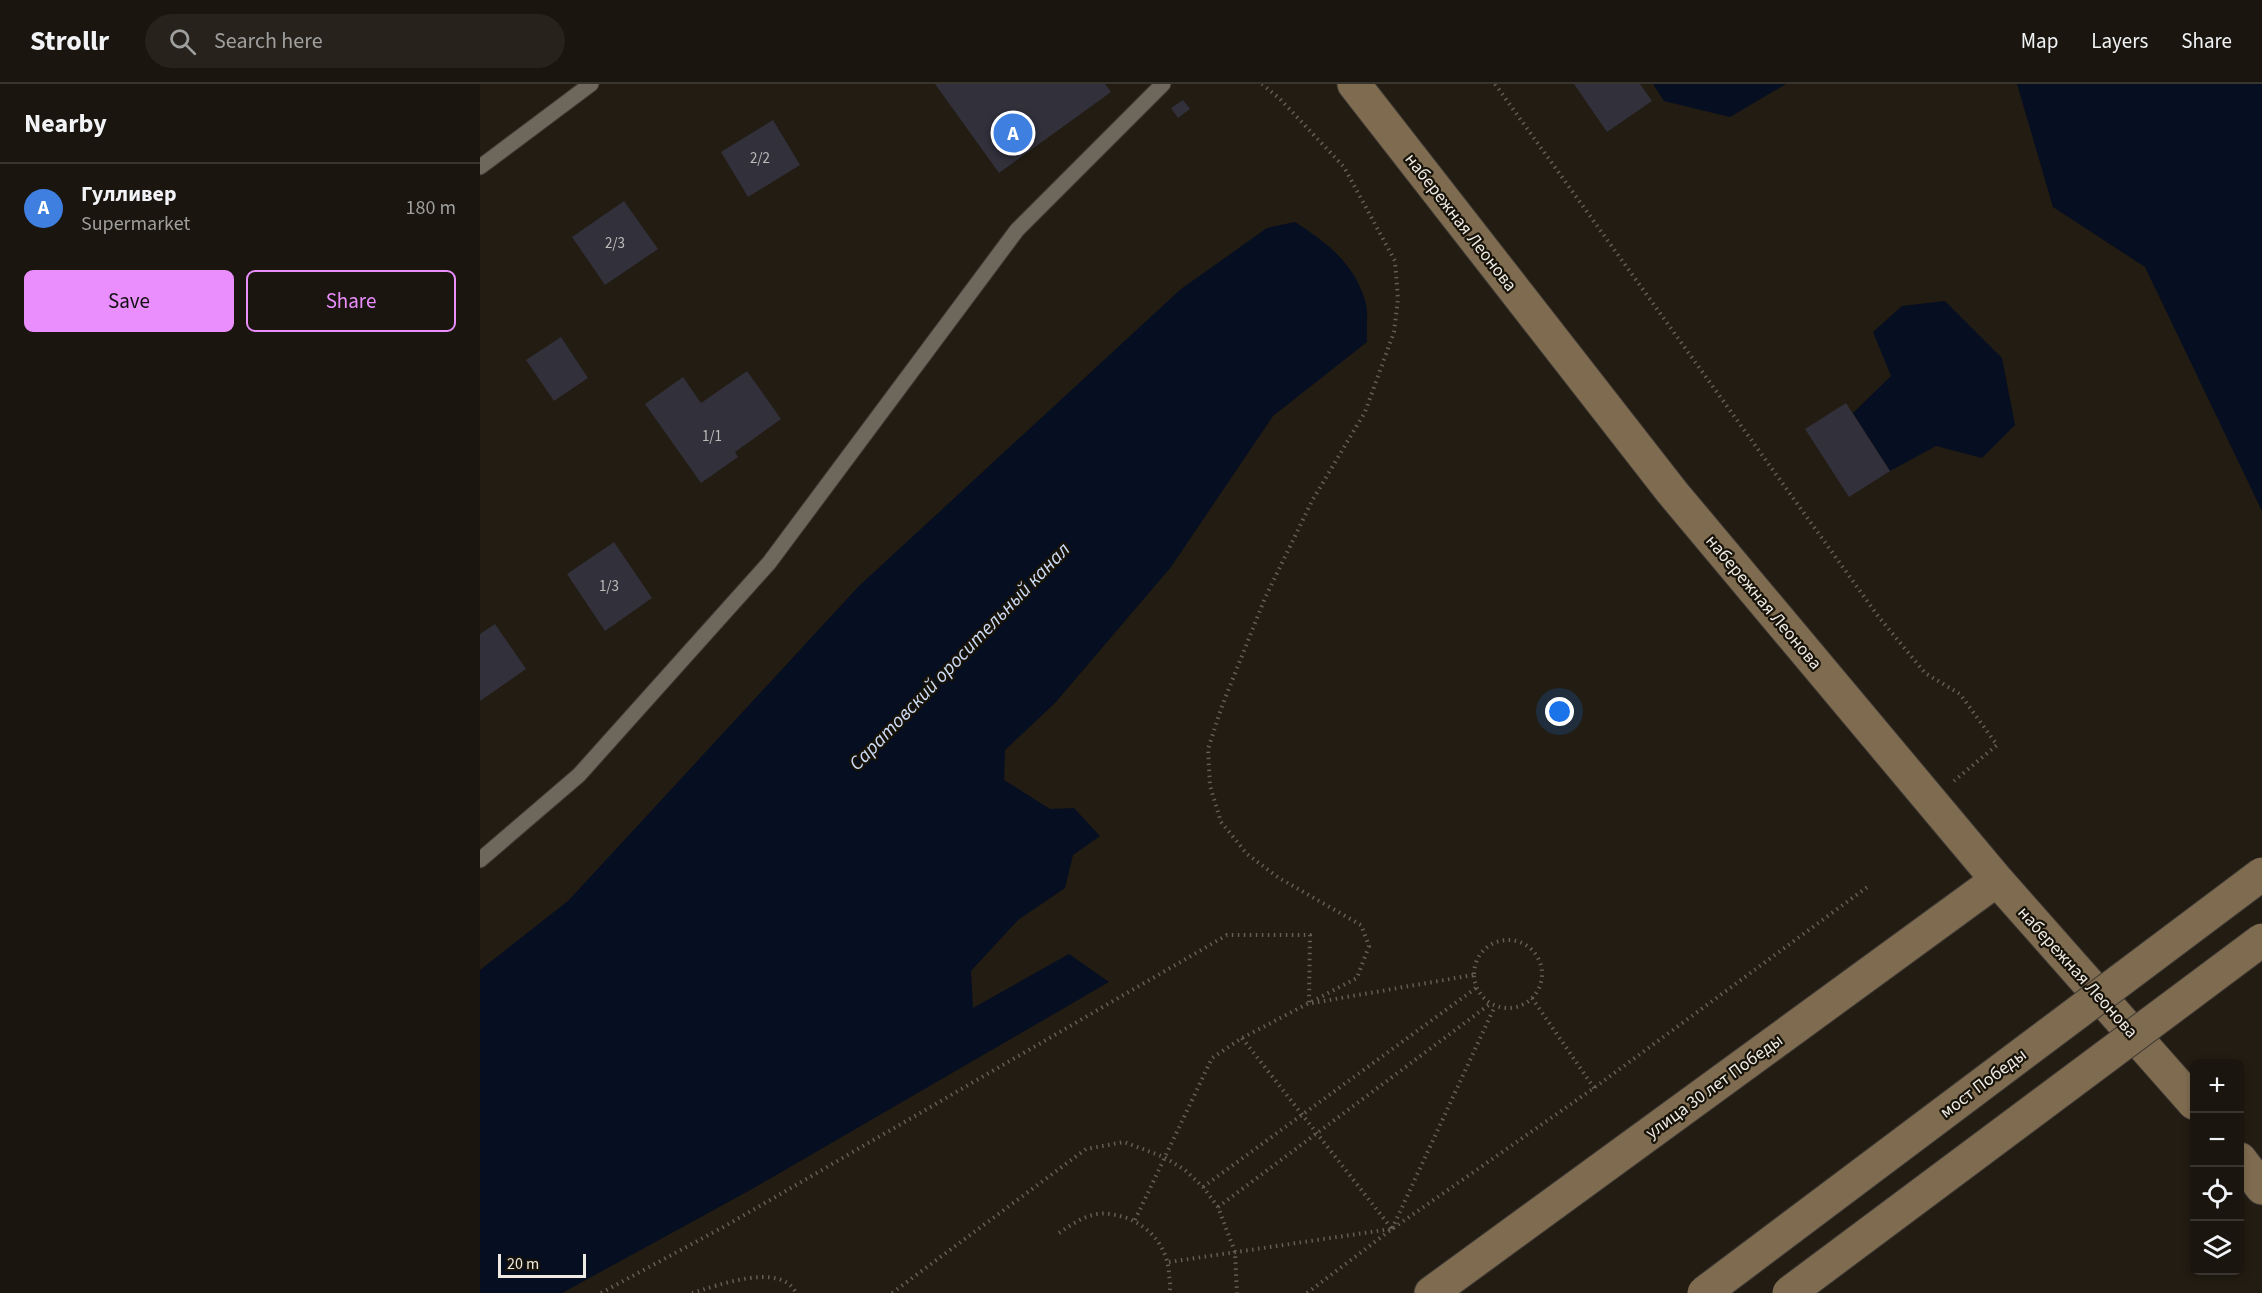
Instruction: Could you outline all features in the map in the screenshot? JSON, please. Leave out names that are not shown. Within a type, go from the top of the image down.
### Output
[{"type":"main road","name":"набережная Леонова","points":[[1354,84],[1672,492],[1996,880],[2190,1098]]},
{"type":"main road","name":"мост Победы","points":[[1704,1293],[2262,874]]},
{"type":"main road","name":"улица 30 лет Победы","points":[[1431,1293],[1996,880]]},
{"type":"main road","points":[[1789,1293],[2262,940]]},
{"type":"main road","points":[[2244,1164],[2262,1188]]},
{"type":"lane","points":[[480,167],[591,84]]},
{"type":"lane","points":[[480,860],[579,775],[770,563],[1017,230],[1163,84]]},
{"type":"path","points":[[1135,1220],[1212,1058],[1242,1038],[1357,978],[1369,946],[1361,925],[1279,878],[1247,854],[1221,822],[1210,786],[1208,749],[1222,706],[1265,598],[1312,501],[1365,412],[1394,332],[1398,299],[1395,261],[1344,167],[1280,99],[1262,84]]},
{"type":"path","points":[[1495,84],[1878,616],[1925,673],[1960,694],[1997,745],[1930,801]]},
{"type":"path","points":[[1307,1293],[1392,1229],[1594,1088],[1870,885]]},
{"type":"path","points":[[601,1293],[727,1226],[1227,934],[1310,935],[1308,1004]]},
{"type":"path","points":[[1507,940],[1520,942],[1532,950],[1539,961],[1542,974],[1539,987],[1532,998],[1521,1006],[1508,1009],[1490,1004],[1476,988],[1474,975],[1476,962],[1483,950],[1494,943],[1507,940]]},
{"type":"path","points":[[1308,1004],[1474,975]]},
{"type":"path","points":[[1203,1187],[1476,988]]},
{"type":"path","points":[[1532,998],[1594,1088]]},
{"type":"path","points":[[1218,1207],[1490,1004]]},
{"type":"path","points":[[1392,1229],[1495,1006]]},
{"type":"path","points":[[1242,1038],[1392,1229]]},
{"type":"path","points":[[892,1293],[1086,1149],[1124,1142],[1164,1157],[1185,1170],[1203,1187],[1218,1207],[1235,1252],[1238,1293]]},
{"type":"path","points":[[1059,1233],[1081,1218],[1108,1214],[1135,1220],[1156,1237],[1169,1262],[1170,1288],[1168,1293]]},
{"type":"path","points":[[1169,1262],[1392,1229]]},
{"type":"path","points":[[692,1293],[750,1277],[773,1278],[793,1287],[796,1293]]},
{"type":"water","points":[[1653,84],[1786,84],[1730,117],[1664,101]]},
{"type":"water","points":[[2017,84],[2262,84],[2262,511],[2145,267],[2053,207]]},
{"type":"water","name":"Саратовский оросительный канал","points":[[1295,222],[1338,255],[1353,275],[1366,305],[1367,342],[1273,416],[1171,567],[1055,703],[1005,750],[1004,780],[1050,809],[1074,808],[1100,836],[1073,855],[1065,888],[1018,920],[971,971],[973,1008],[1069,954],[1109,982],[752,1189],[562,1293],[480,1293],[480,970],[568,901],[859,586],[1181,289],[1267,228]]},
{"type":"water","points":[[1945,301],[2002,358],[2015,425],[1982,458],[1936,446],[1890,471],[1853,413],[1891,376],[1873,332],[1902,306]]},
{"type":"building","points":[[935,84],[1105,84],[1111,92],[999,173]]},
{"type":"building","points":[[1574,84],[1640,84],[1652,101],[1607,132]]},
{"type":"building","points":[[1183,100],[1190,109],[1178,118],[1171,108]]},
{"type":"building","points":[[773,120],[800,165],[748,197],[721,152]]},
{"type":"building","points":[[624,201],[658,249],[605,285],[572,237]]},
{"type":"building","points":[[561,337],[588,378],[554,401],[526,360]]},
{"type":"building","points":[[747,371],[781,419],[735,452],[738,457],[701,483],[645,404],[683,377],[701,403]]},
{"type":"building","points":[[1846,403],[1890,471],[1849,497],[1805,429]]},
{"type":"building","points":[[614,542],[652,598],[605,631],[567,574]]},
{"type":"building","points":[[495,624],[526,669],[480,701],[480,634]]},
{"type":"place","name":"Гулливер","points":[[1013,133]]}]
